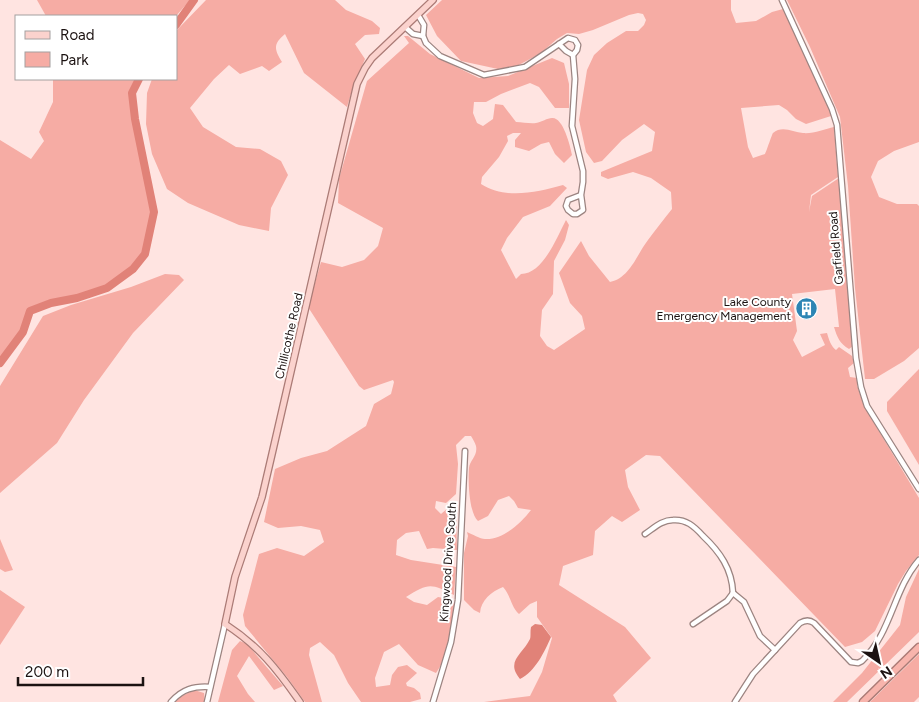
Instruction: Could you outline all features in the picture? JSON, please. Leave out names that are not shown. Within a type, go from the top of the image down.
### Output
[{"type":"highway","points":[[863,702],[919,647]]},
{"type":"main road","name":"Chillicothe Road","points":[[225,624],[235,577],[262,497],[354,92],[365,68],[433,0]]},
{"type":"main road","points":[[225,624],[256,646],[300,702]]},
{"type":"street","name":"Garfield Road","points":[[782,0],[832,109],[837,125],[856,358],[863,396],[867,406],[919,489]]},
{"type":"street","points":[[418,15],[424,25],[423,36],[426,43],[440,56],[484,75],[525,67],[568,38],[575,40],[578,45],[577,50],[572,55]]},
{"type":"street","points":[[404,27],[413,34],[423,36]]},
{"type":"street","points":[[559,44],[572,55],[575,79],[572,126],[583,171],[581,195],[583,210],[573,214],[566,206],[568,200],[581,195]]},
{"type":"street","name":"Kingwood Drive South","points":[[433,702],[451,642],[458,600],[465,451]]},
{"type":"street","points":[[645,534],[667,521],[680,520],[693,525],[722,557],[731,578],[734,593],[745,604],[760,636],[775,650]]},
{"type":"street","points":[[735,702],[753,674],[800,623],[805,621],[810,621],[817,626],[851,662],[860,662],[865,658],[884,631],[901,589],[909,573],[919,560]]},
{"type":"street","points":[[693,624],[727,601],[734,593]]},
{"type":"street","name":"Chillicothe Road","points":[[207,702],[225,624]]},
{"type":"street","points":[[171,702],[184,690],[199,686],[210,687]]},
{"type":"green space","points":[[37,0],[190,0],[177,15],[45,15]]},
{"type":"green space","points":[[206,0],[335,0],[346,10],[372,21],[380,28],[379,34],[365,35],[355,44],[365,59],[347,107],[304,73],[285,34],[278,41],[276,47],[277,54],[282,62],[269,71],[262,66],[240,74],[229,65],[214,79],[190,108],[203,127],[236,147],[260,149],[281,161],[288,175],[271,208],[269,231],[239,225],[188,203],[167,189],[152,154],[146,124],[147,93],[152,80],[178,80],[178,29]]},
{"type":"green space","points":[[442,0],[731,0],[731,10],[736,23],[756,21],[772,12],[783,9],[831,111],[831,116],[806,124],[796,119],[779,105],[741,108],[748,147],[753,158],[765,154],[772,134],[780,129],[807,133],[834,127],[838,177],[811,195],[809,212],[812,196],[839,178],[853,346],[849,349],[843,345],[835,331],[834,327],[839,327],[835,289],[792,294],[797,331],[793,340],[802,357],[825,345],[820,334],[827,333],[830,343],[836,350],[839,347],[852,356],[854,363],[848,368],[850,377],[857,378],[857,385],[864,406],[919,498],[919,555],[898,584],[875,631],[862,642],[845,647],[660,456],[646,455],[625,470],[628,487],[640,510],[622,522],[612,516],[595,531],[593,555],[563,566],[559,585],[625,627],[651,658],[613,695],[617,702],[484,702],[530,696],[542,672],[552,638],[537,617],[537,601],[530,604],[519,614],[503,587],[487,597],[482,604],[480,613],[464,600],[464,553],[468,536],[467,532],[483,539],[498,537],[511,530],[531,510],[518,508],[509,496],[498,500],[488,516],[478,521],[471,504],[469,488],[469,468],[476,449],[471,436],[465,436],[456,445],[458,464],[456,494],[446,503],[436,501],[435,508],[441,514],[449,507],[456,508],[457,550],[427,549],[419,531],[406,533],[397,540],[396,555],[411,560],[456,567],[454,595],[440,588],[430,586],[406,597],[414,602],[427,605],[438,597],[449,599],[455,604],[447,649],[441,666],[436,673],[418,665],[399,644],[384,652],[375,678],[376,687],[390,685],[392,675],[398,667],[407,665],[417,673],[406,683],[407,686],[414,688],[420,693],[421,699],[410,702],[361,702],[348,683],[334,655],[320,642],[310,648],[309,655],[322,702],[305,702],[245,626],[243,615],[259,554],[277,548],[304,556],[324,542],[320,530],[301,526],[278,528],[264,522],[275,469],[301,458],[327,451],[366,426],[374,404],[391,394],[393,380],[364,390],[359,386],[308,307],[321,262],[342,267],[364,260],[378,246],[383,228],[338,203],[339,179],[367,81],[409,43],[404,36],[408,36],[430,54],[479,78],[508,76],[552,58],[564,63],[569,84],[569,108],[555,108],[539,87],[530,83],[486,102],[474,102],[473,113],[477,123],[483,126],[493,119],[495,104],[503,105],[516,122],[534,123],[550,118],[556,119],[563,127],[568,139],[572,155],[564,163],[555,154],[549,142],[529,151],[515,147],[515,140],[521,133],[513,133],[507,136],[508,141],[499,157],[482,177],[481,184],[501,192],[511,193],[532,192],[563,185],[567,188],[550,206],[523,217],[507,238],[501,250],[516,279],[521,274],[536,268],[543,261],[554,245],[566,220],[569,225],[565,240],[554,261],[553,294],[542,310],[540,336],[547,346],[554,350],[585,329],[582,316],[570,303],[559,273],[581,241],[589,256],[610,282],[617,280],[628,271],[648,240],[672,209],[671,192],[651,178],[633,172],[608,179],[601,176],[601,172],[652,151],[655,132],[644,124],[622,140],[602,161],[594,163],[586,152],[579,120],[587,70],[594,55],[607,43],[626,31],[638,31],[646,20],[643,14],[629,15],[579,34],[567,33],[541,53],[517,66],[498,69],[461,61],[437,36],[426,15]]},
{"type":"green space","points":[[787,0],[919,0],[919,142],[894,151],[878,161],[871,177],[879,197],[897,204],[917,204],[919,206],[919,348],[904,361],[874,379],[865,379],[840,117],[810,47]]},
{"type":"green space","points":[[53,80],[138,80],[132,93],[135,119],[154,212],[145,254],[133,269],[107,288],[77,298],[51,303],[30,311],[23,332],[0,363],[0,140],[31,159],[44,141],[39,132],[53,102]]},
{"type":"green space","points":[[165,274],[179,275],[184,280],[133,333],[84,400],[57,443],[0,493],[0,386],[43,316]]},
{"type":"green space","points":[[919,369],[919,465],[887,411],[887,402]]},
{"type":"green space","points":[[0,539],[13,570],[5,572],[0,569]]},
{"type":"green space","points":[[919,569],[919,632],[847,702],[833,702],[862,673],[900,625],[906,597]]},
{"type":"green space","points":[[0,590],[25,607],[0,645]]},
{"type":"green space","points":[[240,641],[247,644],[283,686],[274,690],[249,656],[237,676],[255,702],[218,702],[232,650]]},
{"type":"green space","points":[[919,654],[919,697],[914,702],[870,702]]},
{"type":"green space","points":[[194,690],[204,693],[205,702],[175,702],[180,697]]},
{"type":"shaded area","points":[[535,624],[542,625],[551,637],[543,655],[535,666],[520,679],[514,667],[515,662],[530,639],[531,627]]},
{"type":"waterway","points":[[178,22],[194,0]]},
{"type":"waterway","points":[[0,363],[23,332],[30,311],[51,303],[77,298],[107,288],[133,269],[145,254],[154,212],[135,119],[132,93],[138,80]]},
{"type":"place","name":"Lake County Emergency Management","points":[[807,309]]}]
